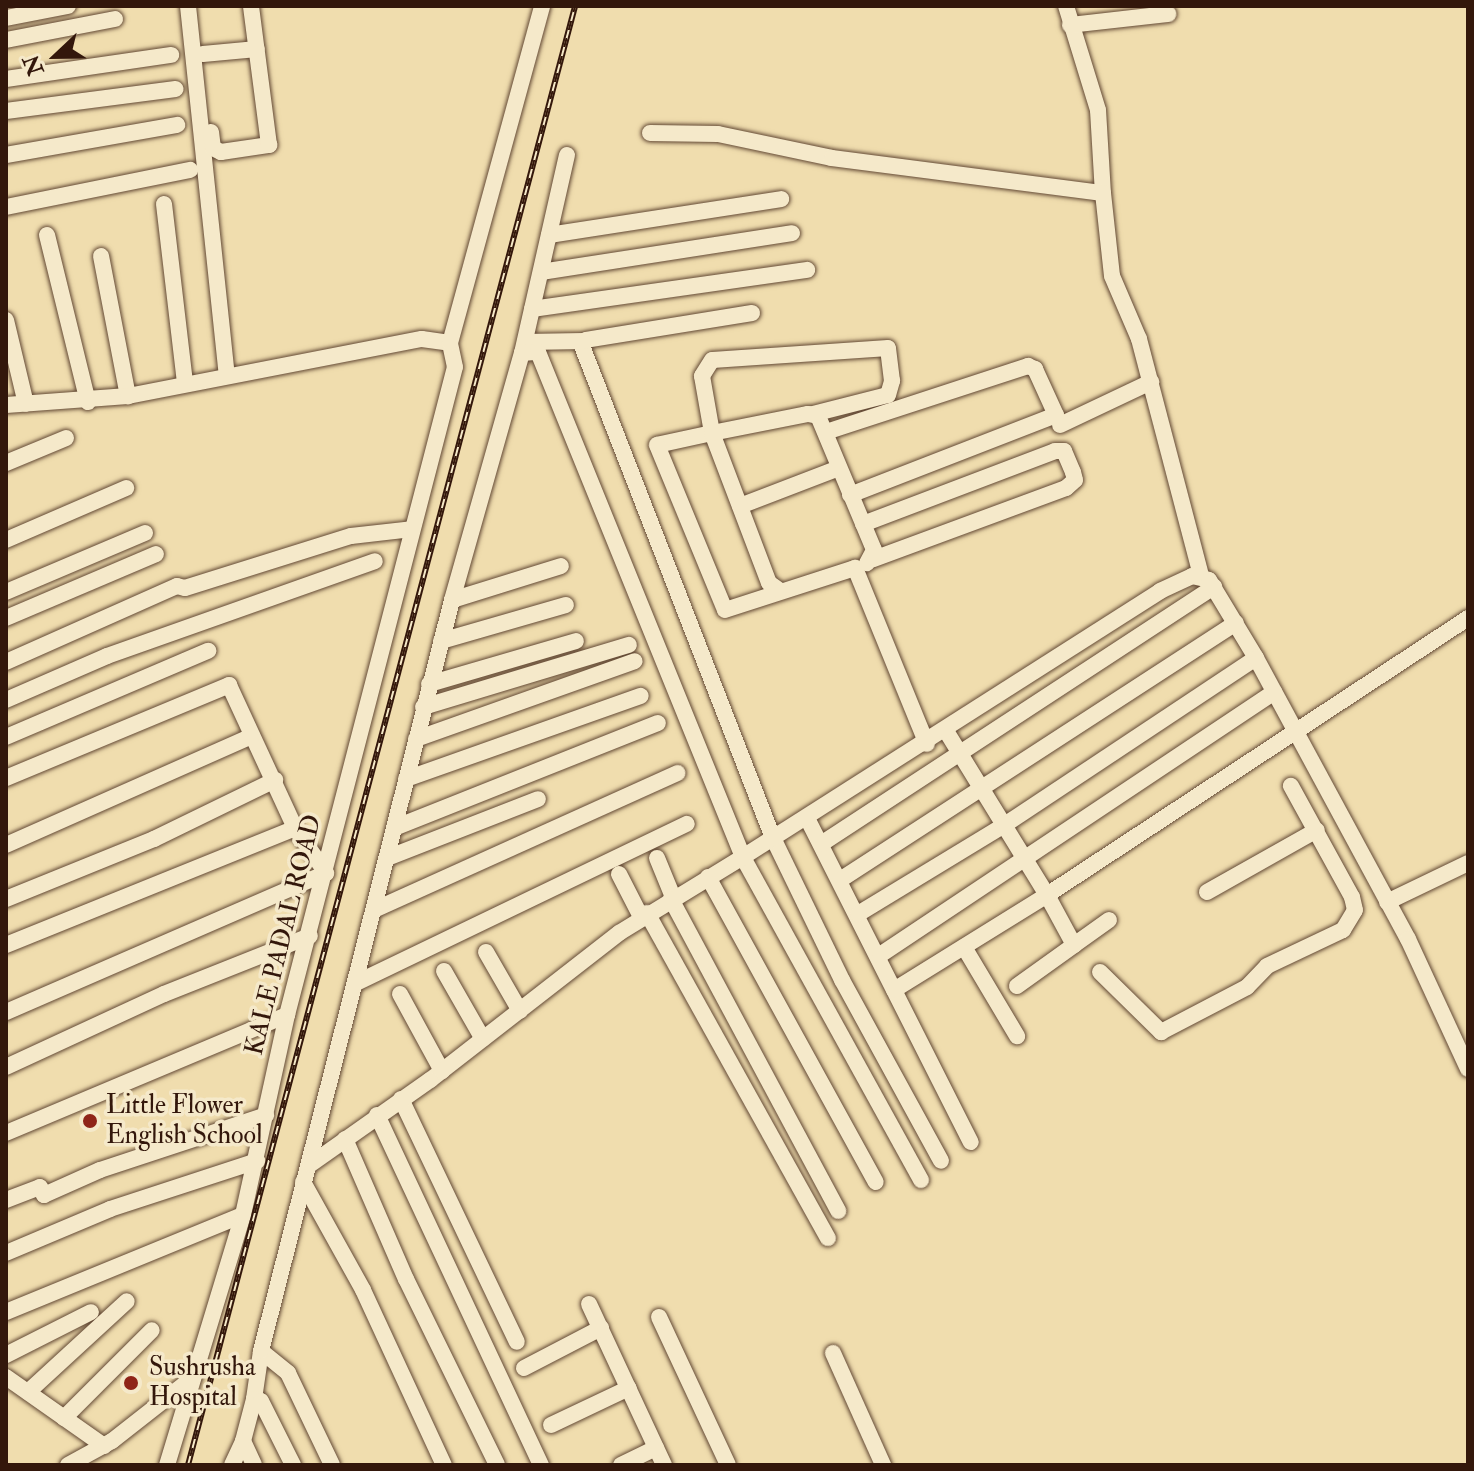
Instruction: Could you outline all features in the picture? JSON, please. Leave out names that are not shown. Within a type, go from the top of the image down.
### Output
[{"type":"street","points":[[6,18],[68,6]]},
{"type":"street","points":[[188,6],[208,138],[213,148],[221,152],[269,145],[251,6]]},
{"type":"street","points":[[198,6],[227,374]]},
{"type":"street","name":"KALE PADAL ROAD","points":[[167,1465],[257,1161],[287,1015],[310,936],[455,367],[450,343],[542,6]]},
{"type":"street","points":[[1066,6],[1098,110],[1112,276],[1139,339],[1164,449],[1207,582],[1236,623],[1297,732],[1389,905],[1468,1069]]},
{"type":"street","points":[[1070,25],[1168,14]]},
{"type":"street","points":[[6,40],[115,19]]},
{"type":"street","points":[[203,54],[257,49]]},
{"type":"street","points":[[6,79],[171,55]]},
{"type":"street","points":[[6,111],[176,89]]},
{"type":"street","points":[[6,155],[177,125]]},
{"type":"street","points":[[650,133],[718,134],[832,158],[1103,193]]},
{"type":"street","points":[[232,1465],[243,1441],[254,1399],[261,1351],[303,1182],[311,1164],[429,684],[523,347],[567,155]]},
{"type":"street","points":[[6,207],[190,170]]},
{"type":"street","points":[[549,235],[781,199]]},
{"type":"street","points":[[164,204],[185,384]]},
{"type":"street","points":[[541,272],[792,233]]},
{"type":"street","points":[[47,235],[88,402]]},
{"type":"street","points":[[101,256],[128,396]]},
{"type":"street","points":[[532,309],[807,270]]},
{"type":"street","points":[[523,347],[584,341],[752,313]]},
{"type":"street","points":[[6,320],[26,404]]},
{"type":"street","points":[[6,405],[88,402],[422,339],[450,343]]},
{"type":"street","points":[[584,341],[590,370],[773,838],[842,980],[941,1161]]},
{"type":"street","points":[[779,590],[769,583],[712,433],[702,376],[712,360],[881,345],[891,354],[892,381],[888,395],[876,408],[826,432]]},
{"type":"street","points":[[523,347],[538,352],[544,359],[670,687],[743,857],[921,1180]]},
{"type":"street","points":[[850,495],[1056,415],[1035,369],[1028,366],[876,408],[813,414],[657,445],[725,610],[779,590],[855,568],[1066,488],[1075,480],[1064,451],[1055,451],[863,524]]},
{"type":"street","points":[[1060,425],[1151,382]]},
{"type":"street","points":[[813,414],[826,432],[874,559]]},
{"type":"street","points":[[6,463],[66,438]]},
{"type":"street","points":[[740,506],[839,468]]},
{"type":"street","points":[[6,540],[126,488]]},
{"type":"street","points":[[6,662],[177,586],[185,588],[351,536],[412,529]]},
{"type":"street","points":[[6,592],[145,533]]},
{"type":"street","points":[[6,618],[156,554]]},
{"type":"street","points":[[6,700],[107,656],[375,561]]},
{"type":"street","points":[[452,600],[561,566]]},
{"type":"street","points":[[855,568],[927,744]]},
{"type":"street","points":[[311,1164],[442,1071],[644,915],[927,744],[1160,591],[1207,582]]},
{"type":"street","points":[[821,844],[960,755],[1207,582]]},
{"type":"street","points":[[441,641],[566,605]]},
{"type":"street","points":[[894,990],[1047,895],[1468,618]]},
{"type":"street","points":[[840,880],[984,791],[1236,623]]},
{"type":"street","points":[[429,684],[576,641]]},
{"type":"street","points":[[6,737],[208,651]]},
{"type":"street","points":[[416,739],[632,653],[423,707]]},
{"type":"street","points":[[858,914],[1006,824],[1256,658]]},
{"type":"street","points":[[6,778],[229,685],[295,828],[326,873],[6,1012]]},
{"type":"street","points":[[880,955],[1274,692]]},
{"type":"street","points":[[406,779],[641,696]]},
{"type":"street","points":[[394,828],[658,723]]},
{"type":"street","points":[[946,731],[1006,824],[1074,945]]},
{"type":"street","points":[[6,845],[252,736]]},
{"type":"street","points":[[374,910],[677,773]]},
{"type":"street","points":[[6,899],[154,839],[275,780]]},
{"type":"street","points":[[1100,972],[1161,1032],[1247,987],[1267,966],[1319,946],[1352,920],[1352,897],[1291,786]]},
{"type":"street","points":[[387,858],[538,799]]},
{"type":"street","points":[[807,818],[880,955],[894,990],[971,1142]]},
{"type":"street","points":[[356,983],[687,824]]},
{"type":"street","points":[[6,945],[295,828]]},
{"type":"street","points":[[1207,892],[1317,830]]},
{"type":"street","points":[[1326,846],[1349,833]]},
{"type":"street","points":[[657,858],[672,898],[838,1211]]},
{"type":"street","points":[[1389,905],[1468,863]]},
{"type":"street","points":[[1389,905],[1468,872]]},
{"type":"street","points":[[619,874],[828,1238]]},
{"type":"street","points":[[708,877],[876,1182]]},
{"type":"street","points":[[1017,986],[1109,920]]},
{"type":"street","points":[[6,1067],[164,994],[310,936]]},
{"type":"street","points":[[964,947],[1017,1036]]},
{"type":"street","points":[[486,952],[520,1011]]},
{"type":"street","points":[[444,971],[483,1039]]},
{"type":"street","points":[[400,994],[442,1071]]},
{"type":"street","points":[[6,1133],[287,1015]]},
{"type":"street","points":[[401,1099],[517,1342]]},
{"type":"street","points":[[6,1200],[40,1187],[44,1195],[100,1170],[266,1115]]},
{"type":"street","points":[[377,1115],[541,1465]]},
{"type":"street","points":[[345,1139],[406,1279],[497,1465]]},
{"type":"street","points":[[6,1253],[110,1209],[257,1161]]},
{"type":"street","points":[[303,1182],[324,1214],[444,1465]]},
{"type":"street","points":[[294,1219],[324,1214]]},
{"type":"street","points":[[6,1312],[243,1215]]},
{"type":"street","points":[[28,1392],[127,1301]]},
{"type":"street","points":[[589,1304],[664,1465]]},
{"type":"street","points":[[6,1355],[91,1312]]},
{"type":"street","points":[[659,1317],[728,1465]]},
{"type":"street","points":[[524,1368],[601,1328]]},
{"type":"street","points":[[64,1418],[152,1330]]},
{"type":"street","points":[[261,1351],[288,1373],[332,1465]]},
{"type":"street","points":[[833,1353],[883,1465]]},
{"type":"street","points":[[6,1377],[104,1446]]},
{"type":"street","points":[[68,1465],[104,1446],[191,1379]]},
{"type":"street","points":[[551,1425],[629,1388]]},
{"type":"street","points":[[254,1399],[267,1406],[293,1465]]},
{"type":"street","points":[[243,1441],[254,1465]]},
{"type":"street","points":[[621,1465],[656,1448]]},
{"type":"railway","points":[[188,1465],[575,6]]},
{"type":"place","name":"Little Flower English School","points":[[90,1121]]},
{"type":"place","name":"Sushrusha Hospital","points":[[131,1383]]}]
